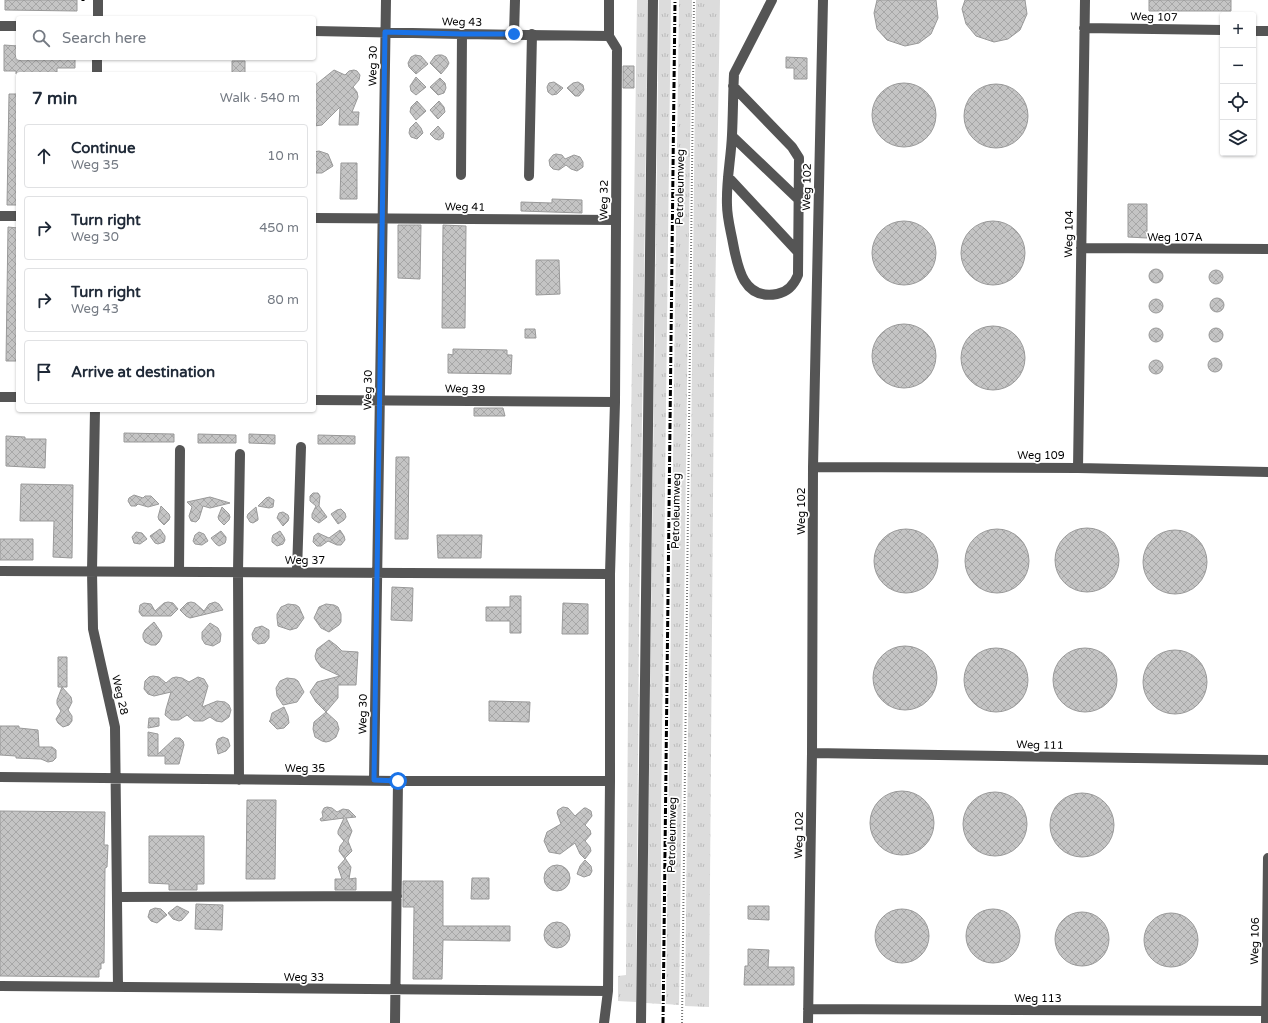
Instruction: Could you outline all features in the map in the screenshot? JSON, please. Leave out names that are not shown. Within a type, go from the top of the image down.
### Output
[{"type":"street","points":[[98,0],[98,16]]},
{"type":"street","name":"Weg 30","points":[[374,780],[386,0]]},
{"type":"street","points":[[514,34],[515,0]]},
{"type":"street","name":"Weg 32","points":[[604,1023],[608,991],[610,574],[615,402],[617,49],[609,36],[609,0]]},
{"type":"street","points":[[641,1023],[653,0]]},
{"type":"street","points":[[734,86],[797,153],[799,158],[798,275],[790,288],[784,292],[771,295],[757,292],[747,285],[741,277],[737,265],[726,207],[732,136],[734,74],[772,0]]},
{"type":"street","name":"Weg 102","points":[[808,1023],[812,753],[813,466],[823,0]]},
{"type":"street","name":"Weg 104","points":[[1078,468],[1084,0]]},
{"type":"street","points":[[0,26],[16,26]]},
{"type":"street","name":"Weg 107","points":[[1084,28],[1220,30]]},
{"type":"street","name":"Weg 43","points":[[316,31],[609,36]]},
{"type":"street","points":[[1256,31],[1268,31]]},
{"type":"street","points":[[461,175],[462,34]]},
{"type":"street","points":[[529,176],[532,34]]},
{"type":"street","points":[[97,60],[97,72]]},
{"type":"street","points":[[732,136],[799,200]]},
{"type":"street","points":[[728,177],[798,252]]},
{"type":"street","points":[[0,216],[16,216]]},
{"type":"street","name":"Weg 41","points":[[316,218],[616,220]]},
{"type":"street","name":"Weg 107A","points":[[1081,248],[1268,249]]},
{"type":"street","points":[[0,397],[16,397]]},
{"type":"street","name":"Weg 39","points":[[316,400],[615,402]]},
{"type":"street","name":"Weg 28","points":[[95,412],[92,571],[93,629],[116,727],[118,987]]},
{"type":"street","points":[[297,572],[301,447]]},
{"type":"street","points":[[178,572],[180,450]]},
{"type":"street","points":[[239,780],[238,572],[240,454]]},
{"type":"street","name":"Weg 109","points":[[813,466],[1078,468],[1268,472]]},
{"type":"street","name":"Weg 37","points":[[0,571],[610,574]]},
{"type":"street","name":"Weg 111","points":[[812,753],[1268,760]]},
{"type":"street","name":"Weg 35","points":[[0,777],[398,781],[610,780]]},
{"type":"street","points":[[395,1023],[398,781]]},
{"type":"street","name":"Weg 106","points":[[1266,1023],[1268,858]]},
{"type":"street","points":[[118,897],[397,896]]},
{"type":"street","name":"Weg 33","points":[[0,986],[608,991]]},
{"type":"street","name":"Weg 113","points":[[808,1009],[1267,1011]]},
{"type":"path","name":"Petroleumweg","points":[[682,1023],[694,0]]},
{"type":"green space","points":[[637,0],[648,0],[639,631],[636,1002],[618,1001],[618,976],[626,975],[629,572]]},
{"type":"green space","points":[[659,0],[671,0],[661,815],[661,1004],[646,1003]]},
{"type":"green space","points":[[679,0],[692,0],[679,1005],[666,1004]]},
{"type":"green space","points":[[696,0],[720,0],[714,372],[709,1007],[685,1006]]},
{"type":"building","points":[[5,0],[77,0],[77,11],[5,10]]},
{"type":"building","points":[[877,0],[936,0],[938,18],[931,34],[919,43],[905,46],[887,40],[877,29],[874,13]]},
{"type":"building","points":[[965,0],[1025,0],[1027,14],[1020,30],[1008,39],[994,42],[976,36],[966,24],[962,9]]},
{"type":"building","points":[[1149,0],[1231,0],[1231,11],[1149,11]]},
{"type":"building","points":[[4,45],[16,46],[16,60],[75,60],[75,68],[57,68],[57,72],[4,71]]},
{"type":"building","points":[[415,55],[421,56],[428,64],[416,74],[409,67],[408,63],[411,57]]},
{"type":"building","points":[[438,55],[446,57],[449,63],[441,74],[430,63],[435,56]]},
{"type":"building","points":[[786,57],[807,58],[807,79],[794,79],[794,68],[786,68]]},
{"type":"building","points":[[232,61],[245,61],[245,72],[232,72]]},
{"type":"building","points":[[623,66],[634,66],[634,88],[623,88]]},
{"type":"building","points":[[334,70],[345,75],[349,71],[357,71],[360,75],[359,80],[353,87],[357,92],[358,97],[352,112],[359,112],[358,125],[339,125],[340,107],[322,125],[316,126],[316,84]]},
{"type":"building","points":[[416,77],[426,87],[416,95],[411,91],[410,86]]},
{"type":"building","points":[[440,78],[445,83],[446,88],[444,93],[438,95],[430,87]]},
{"type":"building","points":[[554,82],[563,88],[557,94],[552,95],[548,92],[547,87],[549,83]]},
{"type":"building","points":[[578,82],[583,85],[584,90],[579,96],[575,96],[567,88],[573,83]]},
{"type":"building","points":[[904,83],[922,89],[930,97],[936,115],[930,133],[922,141],[904,147],[886,141],[878,133],[872,115],[878,97],[886,89]]},
{"type":"building","points":[[996,84],[1014,90],[1022,98],[1028,116],[1022,134],[1014,142],[996,148],[978,142],[970,134],[964,116],[970,98],[978,90]]},
{"type":"building","points":[[9,94],[16,94],[16,205],[7,205]]},
{"type":"building","points":[[417,101],[426,111],[416,120],[410,112],[411,107]]},
{"type":"building","points":[[439,101],[444,107],[445,112],[438,119],[430,110]]},
{"type":"building","points":[[416,122],[423,133],[417,139],[411,137],[409,133],[410,128]]},
{"type":"building","points":[[438,126],[444,133],[443,138],[439,140],[435,139],[430,134]]},
{"type":"building","points":[[316,152],[328,154],[333,166],[322,173],[316,173]]},
{"type":"building","points":[[556,154],[562,155],[565,159],[574,155],[580,157],[583,162],[583,167],[577,171],[566,165],[559,170],[553,169],[550,166],[549,160]]},
{"type":"building","points":[[341,163],[357,163],[357,199],[340,199]]},
{"type":"building","points":[[552,199],[582,200],[582,213],[521,211],[521,202],[552,203]]},
{"type":"building","points":[[1128,204],[1147,204],[1147,238],[1128,237]]},
{"type":"building","points":[[904,221],[922,227],[930,235],[936,253],[930,271],[922,279],[904,285],[886,279],[878,271],[872,253],[878,235],[886,227]]},
{"type":"building","points":[[993,221],[1011,227],[1019,235],[1025,253],[1019,271],[1011,279],[993,285],[975,279],[967,271],[961,253],[967,235],[975,227]]},
{"type":"building","points":[[398,225],[421,225],[420,279],[398,278]]},
{"type":"building","points":[[443,225],[466,226],[465,328],[442,328]]},
{"type":"building","points":[[8,227],[16,228],[16,361],[6,361]]},
{"type":"building","points":[[536,260],[559,260],[560,294],[536,295]]},
{"type":"building","points":[[1156,269],[1161,271],[1163,276],[1161,281],[1156,283],[1151,281],[1149,276],[1151,271]]},
{"type":"building","points":[[1216,270],[1221,272],[1223,277],[1221,282],[1216,284],[1211,282],[1209,277],[1211,272]]},
{"type":"building","points":[[1217,298],[1222,300],[1224,305],[1222,310],[1217,312],[1212,310],[1210,305],[1212,300]]},
{"type":"building","points":[[1156,299],[1161,301],[1163,306],[1161,311],[1156,313],[1151,311],[1149,306],[1151,301]]},
{"type":"building","points":[[904,324],[922,330],[930,338],[936,356],[930,374],[922,382],[904,388],[886,382],[878,374],[872,356],[878,338],[886,330]]},
{"type":"building","points":[[993,326],[1011,332],[1019,340],[1025,358],[1019,376],[1011,384],[993,390],[975,384],[967,376],[961,358],[967,340],[975,332]]},
{"type":"building","points":[[1156,328],[1161,330],[1163,335],[1161,340],[1156,342],[1151,340],[1149,335],[1151,330]]},
{"type":"building","points":[[1216,328],[1221,330],[1223,335],[1221,340],[1216,342],[1211,340],[1209,335],[1211,330]]},
{"type":"building","points":[[525,329],[535,329],[536,338],[525,338]]},
{"type":"building","points":[[453,349],[507,350],[507,355],[512,355],[511,374],[448,373],[448,354],[453,355]]},
{"type":"building","points":[[1215,358],[1220,360],[1222,365],[1220,370],[1215,372],[1210,370],[1208,365],[1210,360]]},
{"type":"building","points":[[1156,360],[1161,362],[1163,367],[1161,372],[1156,374],[1151,372],[1149,367],[1151,362]]},
{"type":"building","points":[[474,408],[503,408],[505,416],[474,416]]},
{"type":"building","points":[[124,433],[174,434],[174,442],[124,442]]},
{"type":"building","points":[[198,434],[236,435],[236,443],[198,443]]},
{"type":"building","points":[[249,434],[275,435],[275,444],[249,443]]},
{"type":"building","points":[[318,435],[355,436],[355,444],[318,444]]},
{"type":"building","points":[[6,436],[25,437],[25,439],[46,439],[45,468],[6,466]]},
{"type":"building","points":[[396,457],[409,457],[408,539],[395,539]]},
{"type":"building","points":[[21,484],[73,485],[72,558],[53,557],[54,521],[20,521]]},
{"type":"building","points":[[313,493],[318,493],[320,496],[319,506],[327,517],[319,523],[312,518],[312,514],[316,506],[310,501],[310,496]]},
{"type":"building","points":[[134,495],[143,498],[145,496],[151,496],[159,504],[148,507],[138,504],[136,506],[131,506],[128,501],[129,498]]},
{"type":"building","points":[[210,497],[230,503],[210,508],[203,506],[199,519],[196,522],[191,521],[189,516],[192,507],[187,502]]},
{"type":"building","points":[[269,497],[274,500],[273,507],[269,508],[258,506],[266,498]]},
{"type":"building","points":[[161,506],[170,517],[164,525],[158,517]]},
{"type":"building","points":[[222,507],[230,517],[224,525],[218,517]]},
{"type":"building","points":[[256,507],[258,520],[253,523],[250,522],[247,517],[248,514]]},
{"type":"building","points":[[341,509],[345,513],[346,517],[338,524],[331,514]]},
{"type":"building","points":[[283,512],[288,515],[289,518],[283,526],[277,518],[279,513]]},
{"type":"building","points":[[1087,528],[1105,534],[1113,542],[1119,560],[1113,578],[1105,586],[1087,592],[1069,586],[1061,578],[1055,560],[1061,542],[1069,534]]},
{"type":"building","points":[[160,529],[165,536],[165,539],[164,542],[158,544],[155,543],[150,536]]},
{"type":"building","points":[[906,529],[924,535],[932,543],[938,561],[932,579],[924,587],[906,593],[888,587],[880,579],[874,561],[880,543],[888,535]]},
{"type":"building","points":[[997,529],[1015,535],[1023,543],[1029,561],[1023,579],[1015,587],[997,593],[979,587],[971,579],[965,561],[971,543],[979,535]]},
{"type":"building","points":[[340,530],[345,540],[341,545],[328,541],[321,546],[317,546],[313,542],[314,536],[318,533],[329,538]]},
{"type":"building","points":[[1175,530],[1193,536],[1201,544],[1207,562],[1201,580],[1193,588],[1175,594],[1157,588],[1149,580],[1143,562],[1149,544],[1157,536]]},
{"type":"building","points":[[221,531],[226,537],[226,540],[225,543],[219,546],[211,538]]},
{"type":"building","points":[[280,531],[285,540],[283,544],[277,546],[272,542],[272,538],[273,535]]},
{"type":"building","points":[[136,532],[142,533],[147,539],[140,544],[134,543],[132,537]]},
{"type":"building","points":[[199,532],[204,534],[208,541],[202,545],[195,544],[193,541],[195,535]]},
{"type":"building","points":[[437,535],[482,535],[481,558],[438,558]]},
{"type":"building","points":[[0,539],[33,539],[33,560],[0,560]]},
{"type":"building","points":[[392,587],[413,588],[412,621],[391,620]]},
{"type":"building","points":[[510,596],[521,596],[521,633],[510,633],[510,621],[486,621],[486,607],[510,607]]},
{"type":"building","points":[[215,602],[219,604],[223,610],[190,618],[180,610],[187,603],[195,603],[204,611],[209,604]]},
{"type":"building","points":[[144,603],[151,604],[155,611],[164,603],[173,603],[178,609],[171,616],[142,616],[139,612],[140,605]]},
{"type":"building","points":[[563,603],[588,604],[588,634],[562,634]]},
{"type":"building","points":[[288,604],[299,607],[304,618],[297,628],[290,630],[278,626],[277,618],[277,614],[281,607]]},
{"type":"building","points":[[326,604],[338,607],[341,614],[341,622],[339,625],[329,632],[321,628],[314,618],[319,607]]},
{"type":"building","points":[[154,622],[162,636],[156,645],[151,645],[145,642],[143,634],[145,630]]},
{"type":"building","points":[[210,623],[218,628],[221,634],[220,642],[213,646],[205,644],[202,639],[202,632]]},
{"type":"building","points":[[262,626],[269,630],[269,638],[265,643],[258,644],[253,640],[252,634],[255,628]]},
{"type":"building","points":[[329,640],[342,651],[358,652],[356,685],[338,685],[338,698],[326,712],[316,702],[310,692],[317,682],[340,676],[321,667],[316,660],[315,656],[317,649]]},
{"type":"building","points":[[905,646],[923,652],[931,660],[937,678],[931,696],[923,704],[905,710],[887,704],[879,696],[873,678],[879,660],[887,652]]},
{"type":"building","points":[[996,648],[1014,654],[1022,662],[1028,680],[1022,698],[1014,706],[996,712],[978,706],[970,698],[964,680],[970,662],[978,654]]},
{"type":"building","points":[[1085,648],[1103,654],[1111,662],[1117,680],[1111,698],[1103,706],[1085,712],[1067,706],[1059,698],[1053,680],[1059,662],[1067,654]]},
{"type":"building","points":[[1175,650],[1193,656],[1201,664],[1207,682],[1201,700],[1193,708],[1175,714],[1157,708],[1149,700],[1143,682],[1149,664],[1157,656]]},
{"type":"building","points":[[58,657],[67,657],[67,687],[58,687]]},
{"type":"building","points":[[149,677],[159,677],[166,683],[172,678],[176,677],[182,678],[189,682],[198,677],[204,679],[208,686],[202,707],[217,701],[225,702],[229,705],[231,710],[229,717],[222,722],[216,721],[210,717],[203,721],[194,721],[187,715],[179,720],[171,720],[165,715],[171,692],[154,696],[148,694],[144,689],[145,681]]},
{"type":"building","points":[[287,678],[298,681],[304,692],[297,702],[283,705],[277,696],[276,688],[280,681]]},
{"type":"building","points":[[62,687],[71,697],[72,702],[68,710],[72,716],[72,721],[69,725],[63,727],[56,719],[61,711],[57,704],[57,700]]},
{"type":"building","points":[[489,701],[530,702],[529,722],[489,721]]},
{"type":"building","points":[[284,707],[289,723],[284,728],[277,729],[269,721],[272,713]]},
{"type":"building","points":[[326,712],[337,722],[339,729],[336,737],[326,742],[315,737],[313,729],[314,722]]},
{"type":"building","points":[[149,718],[159,718],[159,726],[148,728]]},
{"type":"building","points":[[0,726],[19,726],[19,728],[38,730],[39,747],[52,747],[56,750],[56,758],[53,761],[48,762],[41,759],[16,758],[16,756],[0,755]]},
{"type":"building","points":[[148,732],[158,734],[158,754],[175,738],[180,738],[183,741],[184,745],[179,764],[165,764],[165,756],[148,756]]},
{"type":"building","points":[[223,737],[228,739],[230,746],[226,751],[218,754],[216,744],[218,739]]},
{"type":"building","points":[[902,791],[920,797],[928,805],[934,823],[928,841],[920,849],[902,855],[884,849],[876,841],[870,823],[876,805],[884,797]]},
{"type":"building","points":[[995,792],[1013,798],[1021,806],[1027,824],[1021,842],[1013,850],[995,856],[977,850],[969,842],[963,824],[969,806],[977,798]]},
{"type":"building","points":[[1082,793],[1100,799],[1108,807],[1114,825],[1108,843],[1100,851],[1082,857],[1064,851],[1056,843],[1050,825],[1056,807],[1064,799]]},
{"type":"building","points":[[247,800],[276,800],[275,879],[246,879]]},
{"type":"building","points":[[563,807],[568,808],[575,816],[584,808],[591,811],[592,816],[585,825],[590,830],[591,834],[585,841],[590,847],[591,851],[585,859],[580,854],[575,843],[560,854],[549,852],[544,841],[547,832],[561,824],[557,813],[558,810]]},
{"type":"building","points":[[324,808],[332,808],[337,812],[343,809],[349,810],[356,817],[346,818],[352,831],[348,841],[352,851],[345,858],[351,867],[349,879],[356,878],[356,890],[335,890],[335,879],[342,879],[338,867],[345,859],[339,851],[340,846],[344,841],[338,834],[344,818],[321,821],[320,819],[323,817],[322,812]]},
{"type":"building","points":[[0,811],[105,812],[104,845],[108,845],[107,867],[105,868],[104,963],[101,963],[99,977],[0,976]]},
{"type":"building","points":[[149,836],[204,836],[204,884],[197,884],[197,890],[169,890],[169,884],[149,883]]},
{"type":"building","points":[[585,860],[591,866],[592,871],[590,875],[584,877],[577,874],[580,866]]},
{"type":"building","points":[[557,865],[566,869],[570,878],[566,887],[557,891],[548,887],[544,878],[548,869]]},
{"type":"building","points":[[472,878],[489,878],[489,899],[471,899]]},
{"type":"building","points":[[403,881],[443,881],[443,926],[510,926],[510,941],[443,940],[442,979],[413,979],[414,907],[403,907]]},
{"type":"building","points":[[196,904],[223,905],[222,930],[195,929]]},
{"type":"building","points":[[177,906],[189,912],[182,920],[179,921],[173,919],[168,913]]},
{"type":"building","points":[[748,906],[769,906],[769,920],[748,919]]},
{"type":"building","points":[[155,908],[161,909],[167,915],[157,923],[151,921],[148,917],[150,910]]},
{"type":"building","points":[[897,909],[907,909],[917,913],[925,921],[929,931],[929,941],[925,951],[917,959],[907,963],[897,963],[887,959],[879,951],[875,941],[875,931],[879,921],[887,913]]},
{"type":"building","points":[[988,909],[998,909],[1012,917],[1018,926],[1020,936],[1018,946],[1012,955],[998,963],[988,963],[978,958],[971,951],[966,941],[966,931],[971,921],[978,914]]},
{"type":"building","points":[[1077,912],[1087,912],[1097,916],[1105,924],[1109,934],[1109,944],[1105,954],[1097,962],[1087,966],[1077,966],[1067,962],[1059,954],[1055,944],[1055,934],[1059,924],[1067,916]]},
{"type":"building","points":[[1166,913],[1176,913],[1186,917],[1194,925],[1198,935],[1198,945],[1194,955],[1186,963],[1176,967],[1166,967],[1156,963],[1148,955],[1144,945],[1144,935],[1148,925],[1156,917]]},
{"type":"building","points":[[557,922],[566,926],[570,935],[566,944],[557,948],[548,944],[544,935],[548,926]]},
{"type":"building","points":[[748,949],[769,950],[768,967],[794,967],[794,985],[744,985],[745,966],[748,966]]},
{"type":"railway","points":[[663,1023],[675,0]]},
{"type":"route","points":[[398,781],[374,780],[385,32],[514,34]]}]
